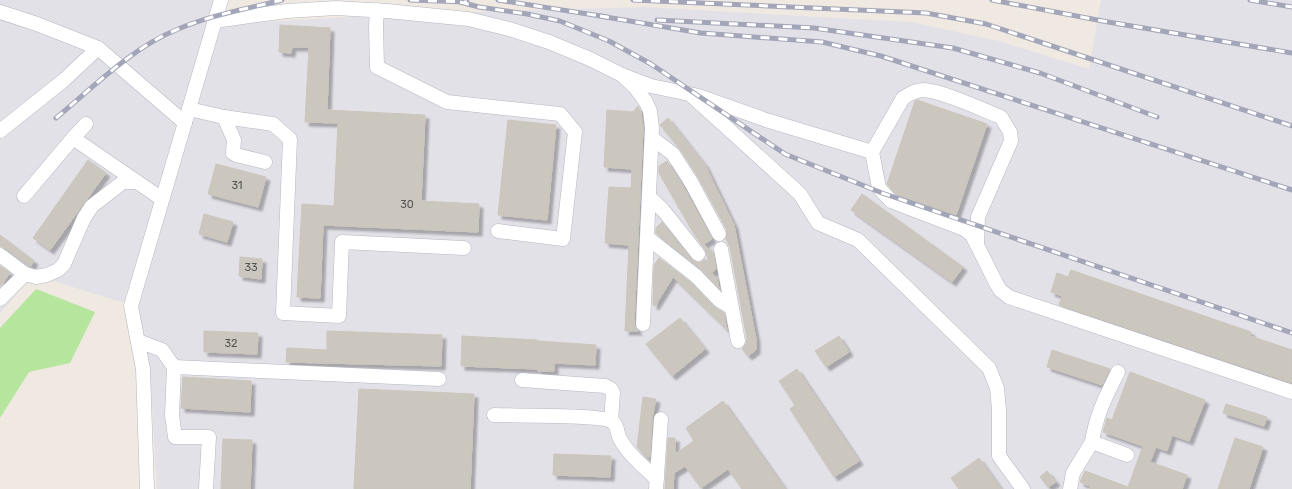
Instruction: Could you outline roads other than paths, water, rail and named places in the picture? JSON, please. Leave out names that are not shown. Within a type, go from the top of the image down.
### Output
[{"type":"street","points":[[146,489],[143,369],[131,306],[221,0]]},
{"type":"street","points":[[214,21],[287,11],[336,8],[468,19],[509,29],[590,59],[622,75],[651,86],[723,104],[766,120],[872,152]]},
{"type":"street","points":[[377,10],[377,67],[447,102],[560,114],[575,132],[563,239],[498,231]]},
{"type":"street","points":[[0,12],[98,48],[187,116],[224,117],[273,124],[290,139],[282,313],[339,316],[342,242],[464,248]]},
{"type":"street","points":[[0,131],[64,80],[98,48]]},
{"type":"street","points":[[622,75],[646,102],[650,112],[652,133],[642,324]]},
{"type":"street","points":[[976,244],[978,217],[1011,141],[1010,132],[1001,117],[936,92],[917,91],[909,94],[903,98],[872,152],[879,188],[891,201],[964,229],[972,235],[976,244],[1000,290],[1009,297],[1292,392]]},
{"type":"street","points":[[689,94],[800,194],[818,223],[858,240],[989,368],[997,388],[999,456],[1023,489]]},
{"type":"street","points":[[224,117],[234,140],[233,153],[265,162]]},
{"type":"street","points":[[24,196],[86,124]]},
{"type":"street","points":[[652,133],[673,154],[691,182],[719,234]]},
{"type":"street","points":[[73,138],[162,199]]},
{"type":"street","points":[[0,255],[25,274],[36,278],[58,270],[64,264],[84,218],[92,206],[123,182],[137,182]]},
{"type":"street","points":[[649,197],[664,210],[698,254]]},
{"type":"street","points":[[648,238],[696,276],[719,300],[732,308]]},
{"type":"street","points":[[720,249],[738,341]]},
{"type":"street","points":[[2,294],[25,274]]},
{"type":"street","points":[[138,341],[162,350],[174,367],[172,415],[175,437],[209,437],[206,489]]},
{"type":"street","points":[[174,367],[440,379]]},
{"type":"street","points":[[1070,489],[1073,473],[1092,442],[1095,422],[1118,372]]},
{"type":"street","points":[[522,380],[606,386],[613,393],[611,421]]},
{"type":"street","points":[[494,415],[589,417],[611,421],[615,424],[620,439],[632,456],[656,484]]},
{"type":"street","points":[[656,484],[661,419]]},
{"type":"street","points":[[1092,442],[1127,454]]},
{"type":"railway","points":[[56,118],[128,58],[160,37],[202,20],[282,0]]},
{"type":"railway","points":[[410,0],[467,2]]},
{"type":"railway","points":[[498,0],[607,17]]},
{"type":"railway","points":[[633,0],[926,13],[986,24],[1292,126]]},
{"type":"railway","points":[[992,0],[1292,53]]},
{"type":"railway","points":[[1250,0],[1292,7]]},
{"type":"railway","points":[[460,2],[560,21],[609,41],[651,64],[785,154],[882,193],[1292,333]]},
{"type":"railway","points":[[600,16],[701,33],[822,42],[881,56],[1292,190]]},
{"type":"railway","points":[[657,20],[814,28],[953,48],[1040,73],[1157,117]]}]
